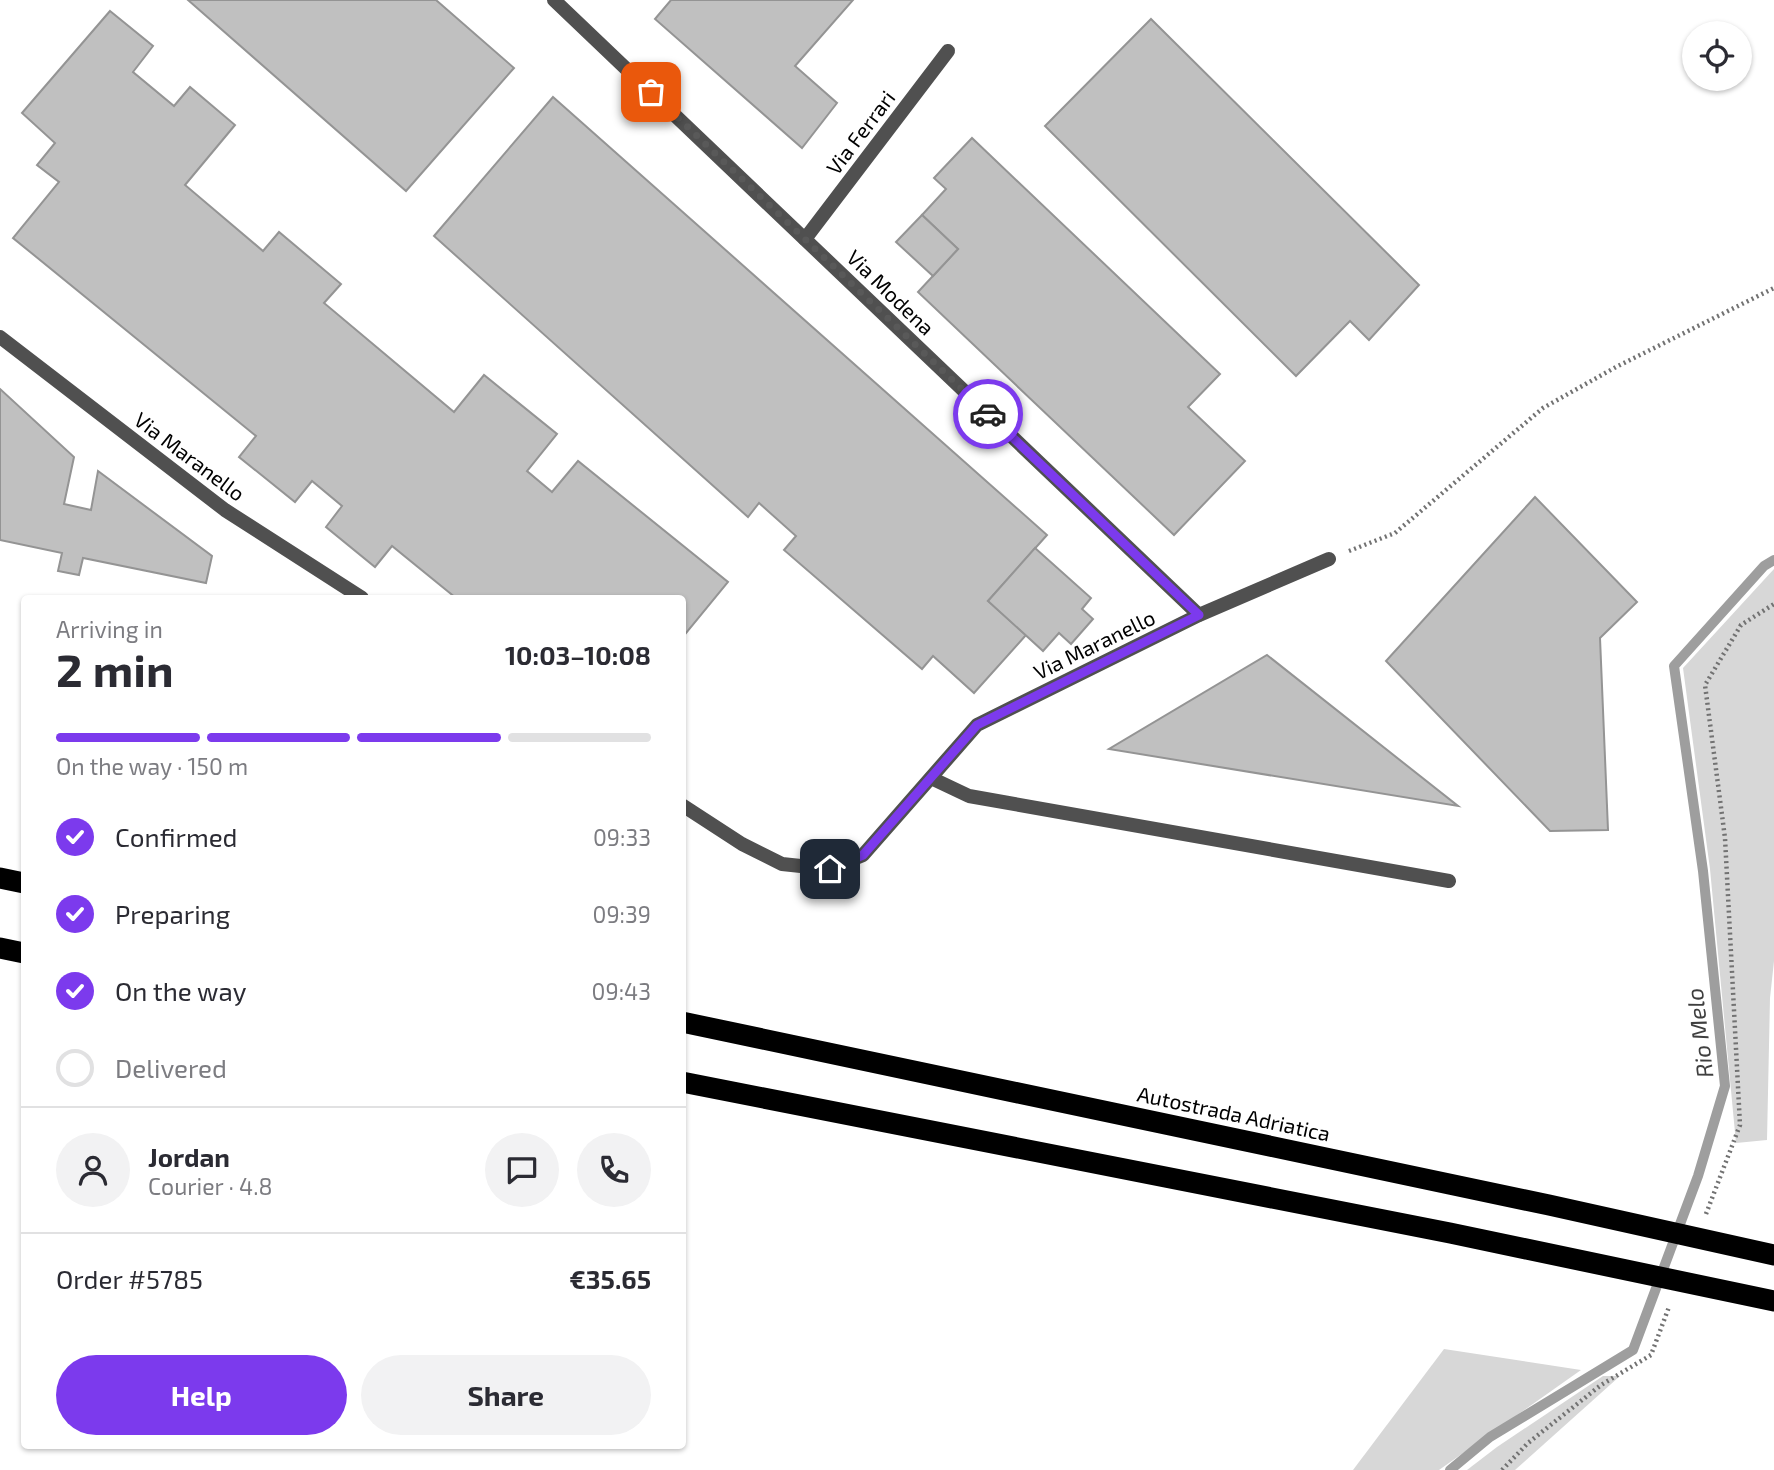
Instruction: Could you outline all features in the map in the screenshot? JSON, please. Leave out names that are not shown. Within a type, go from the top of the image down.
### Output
[{"type":"highway","points":[[0,878],[21,882]]},
{"type":"highway","points":[[0,948],[21,952]]},
{"type":"highway","name":"Autostrada Adriatica","points":[[686,1023],[1774,1255]]},
{"type":"highway","points":[[686,1083],[1450,1233],[1774,1301]]},
{"type":"street","name":"Via Modena","points":[[554,0],[1199,615]]},
{"type":"street","name":"Via Ferrari","points":[[805,239],[948,51]]},
{"type":"street","name":"Via Maranello","points":[[0,337],[225,510],[357,595]]},
{"type":"street","name":"Via Maranello","points":[[686,808],[742,844],[782,864],[830,869],[863,855],[977,725],[1199,615],[1329,559]]},
{"type":"street","points":[[931,778],[969,796],[1449,881]]},
{"type":"path","points":[[1329,559],[1395,533],[1543,408],[1616,367],[1774,288]]},
{"type":"path","points":[[1700,1227],[1740,1125],[1725,838],[1705,685],[1741,625],[1774,604]]},
{"type":"path","points":[[1502,1470],[1528,1443],[1590,1394],[1651,1354],[1671,1304]]},
{"type":"shaded area","points":[[1774,569],[1774,961],[1770,998],[1767,1140],[1736,1143],[1710,869],[1683,668]]},
{"type":"shaded area","points":[[1444,1349],[1581,1370],[1439,1470],[1353,1470]]},
{"type":"shaded area","points":[[1603,1376],[1620,1376],[1515,1470],[1467,1470],[1497,1447]]},
{"type":"building","points":[[188,0],[436,0],[514,68],[406,191]]},
{"type":"building","points":[[671,0],[853,0],[795,66],[837,103],[802,148],[655,19]]},
{"type":"building","points":[[110,11],[153,46],[133,72],[174,106],[190,87],[235,125],[185,185],[263,251],[279,232],[341,284],[324,303],[454,412],[484,375],[557,434],[527,471],[552,492],[578,461],[728,582],[686,633],[686,595],[452,595],[392,546],[375,567],[326,527],[342,506],[312,481],[295,502],[239,457],[256,436],[13,238],[59,182],[37,165],[55,143],[22,113]]},
{"type":"building","points":[[1151,19],[1419,285],[1369,340],[1350,321],[1296,376],[1045,126]]},
{"type":"building","points":[[553,97],[1047,535],[988,601],[1026,635],[974,693],[933,656],[922,669],[784,550],[796,536],[759,503],[748,517],[434,236]]},
{"type":"building","points":[[972,138],[1220,374],[1188,407],[1245,461],[1174,535],[918,292],[958,249],[922,215],[946,189],[934,178]]},
{"type":"building","points":[[922,215],[958,249],[933,276],[896,242]]},
{"type":"building","points":[[0,389],[74,457],[64,504],[91,510],[98,471],[212,556],[206,583],[83,558],[79,575],[58,571],[62,553],[0,540]]},
{"type":"building","points":[[1535,497],[1637,602],[1600,638],[1608,830],[1550,831],[1386,661]]},
{"type":"building","points":[[1035,548],[1091,598],[1082,609],[1093,619],[1071,644],[1059,633],[1043,651],[988,601]]},
{"type":"building","points":[[1267,655],[1458,806],[1109,749]]},
{"type":"waterway","name":"Rio Melo","points":[[1450,1470],[1490,1437],[1633,1350],[1698,1176],[1725,1086],[1703,871],[1674,666],[1764,566],[1774,560]]},
{"type":"way so far","points":[[651,92],[988,414]]},
{"type":"route","points":[[830,869],[863,855],[977,725],[1199,615],[988,414]]}]
